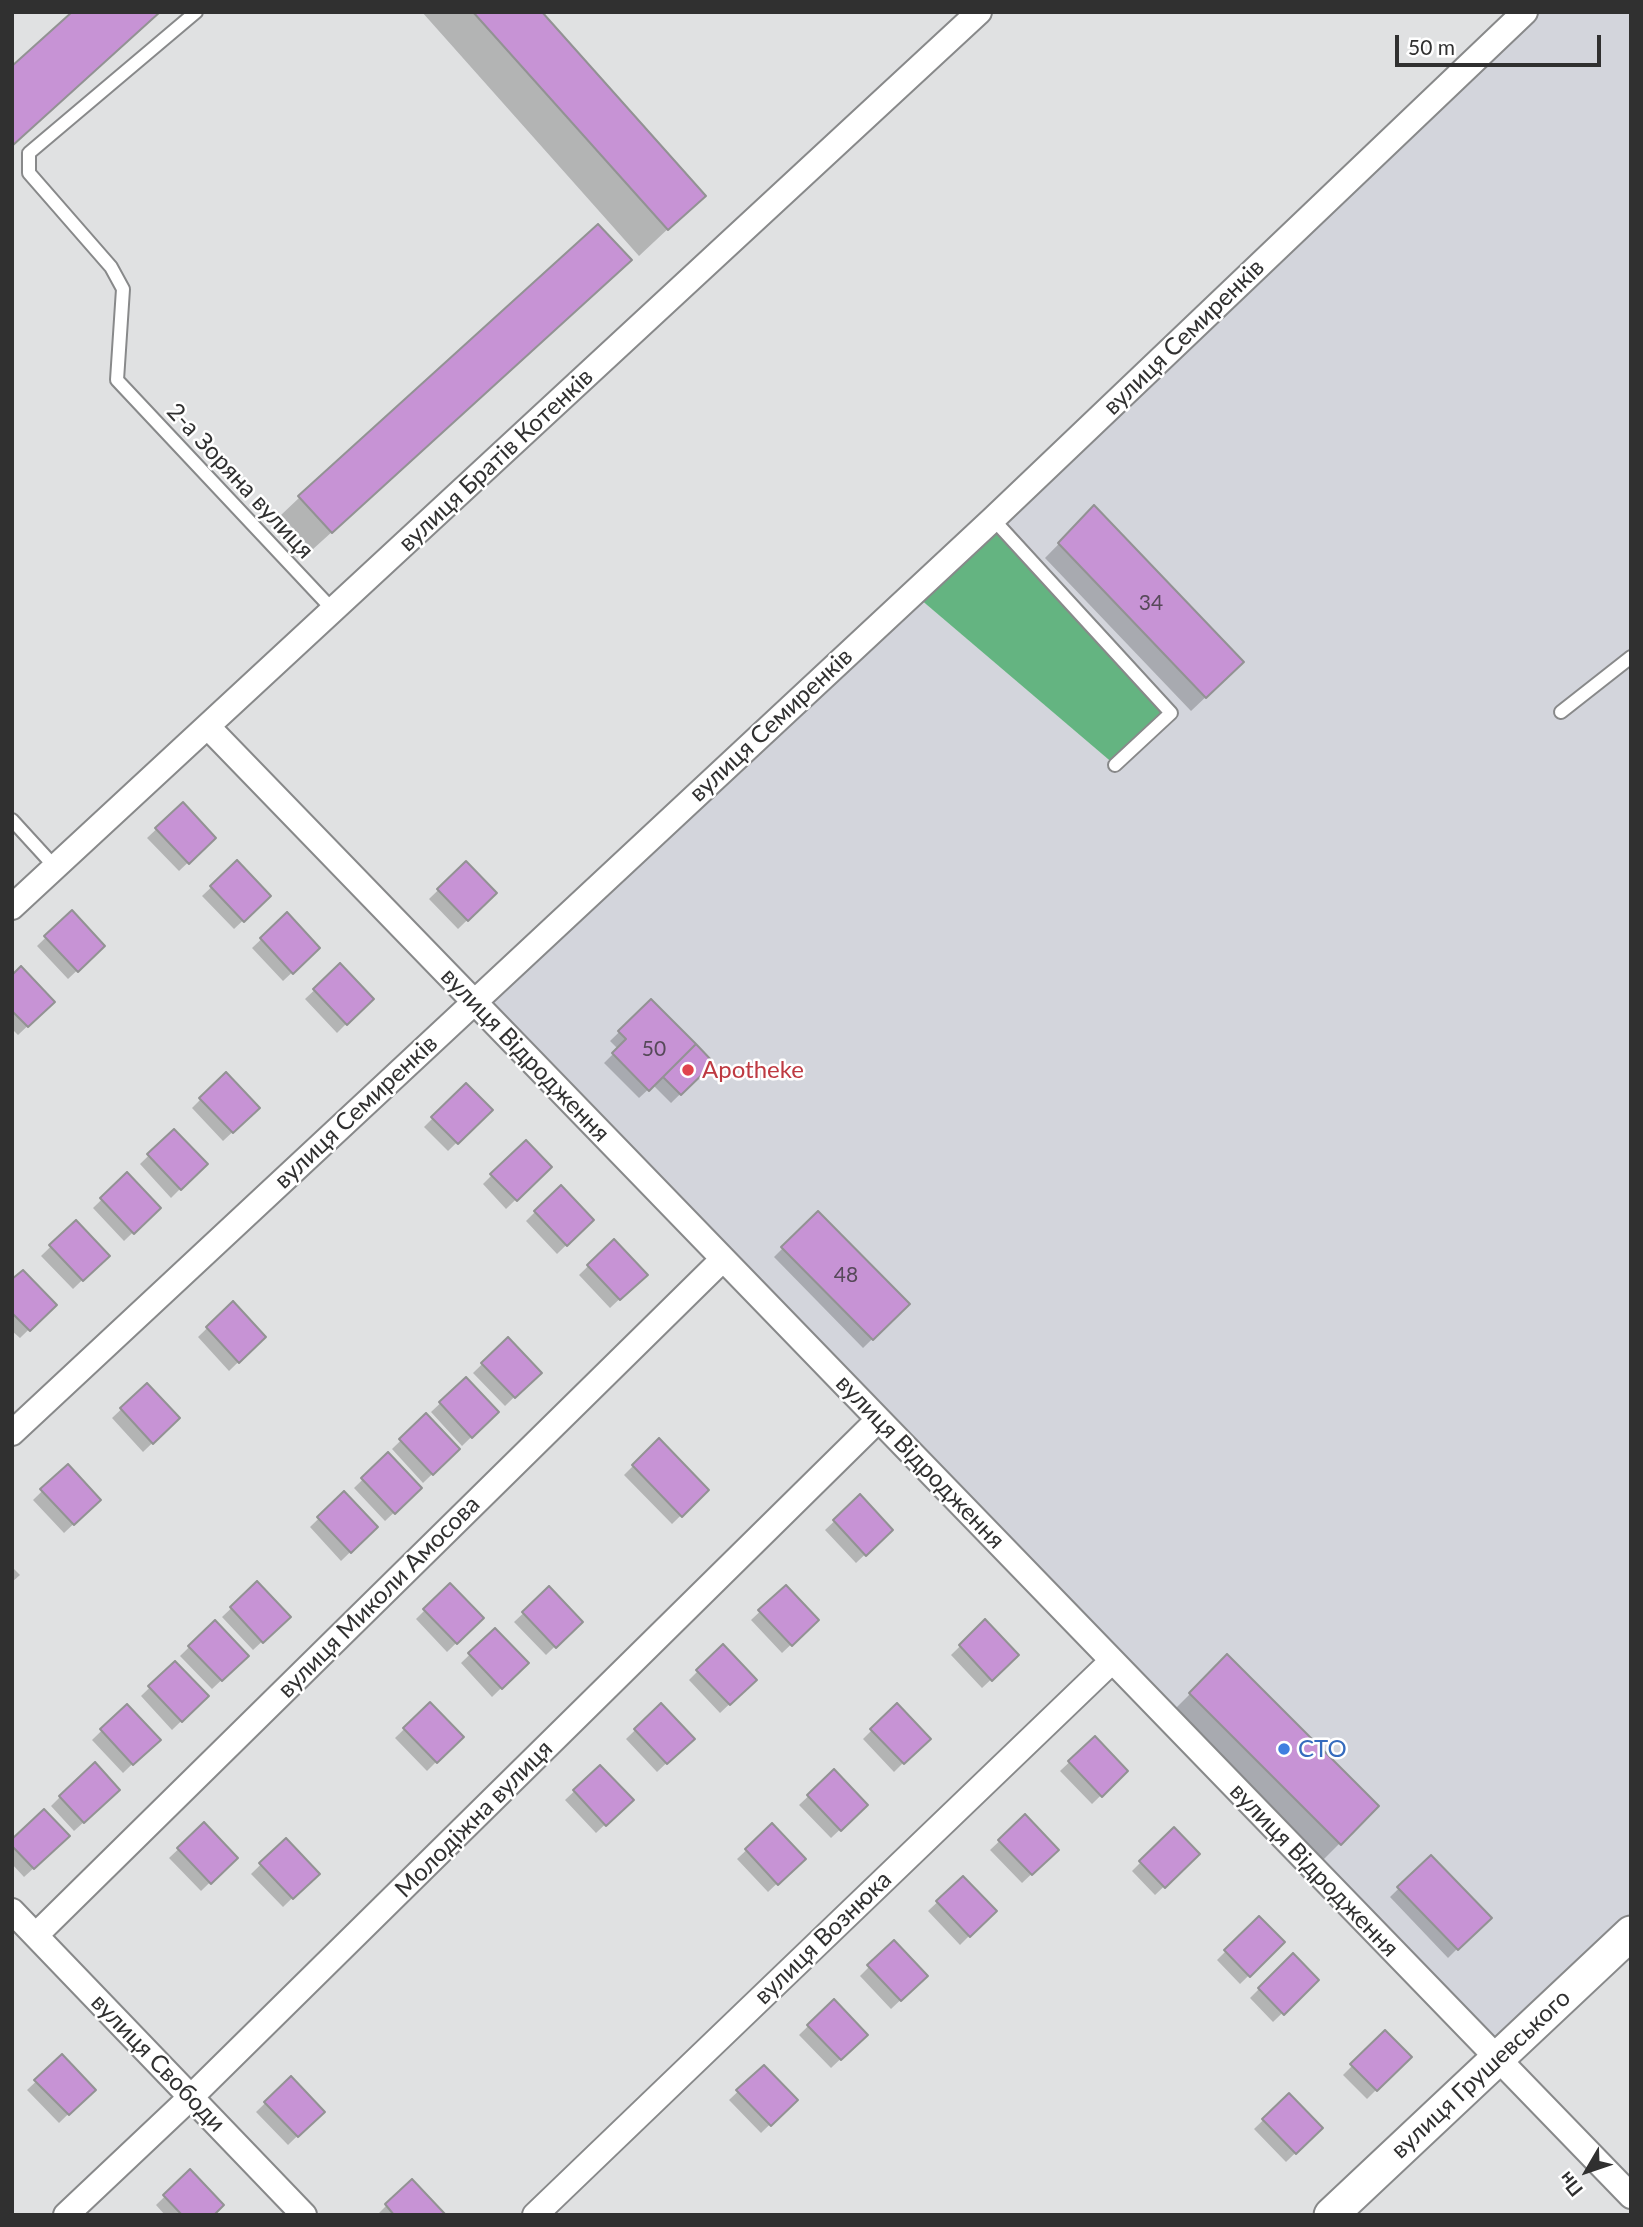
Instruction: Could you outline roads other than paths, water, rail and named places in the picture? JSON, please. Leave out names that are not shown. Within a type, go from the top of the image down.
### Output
[{"type":"street","name":"вулиця Братів Котенків","points":[[12,907],[209,728],[979,12]]},
{"type":"street","name":"вулиця Семиренків","points":[[12,1433],[993,519],[1525,12]]},
{"type":"street","name":"вулиця Відродження","points":[[209,728],[1631,2196]]},
{"type":"street","name":"вулиця Миколи Амосова","points":[[36,1935],[723,1259]]},
{"type":"street","name":"Молодіжна вулиця","points":[[66,2215],[191,2097],[878,1420]]},
{"type":"street","name":"вулиця Вознюка","points":[[535,2215],[1112,1661]]},
{"type":"street","name":"вулиця Свободи","points":[[12,1910],[304,2215]]},
{"type":"street","name":"вулиця Грушевського","points":[[1331,2215],[1631,1933]]},
{"type":"lane","name":"2-а Зоряна вулиця","points":[[196,12],[29,152],[29,173],[111,267],[123,289],[117,380],[333,610]]},
{"type":"lane","points":[[993,519],[1171,713],[1115,765]]},
{"type":"lane","points":[[1561,712],[1631,657]]},
{"type":"lane","points":[[12,820],[55,867]]},
{"type":"place","name":"Apotheke","points":[[688,1070]]},
{"type":"place","name":"СТО","points":[[1284,1749]]}]
